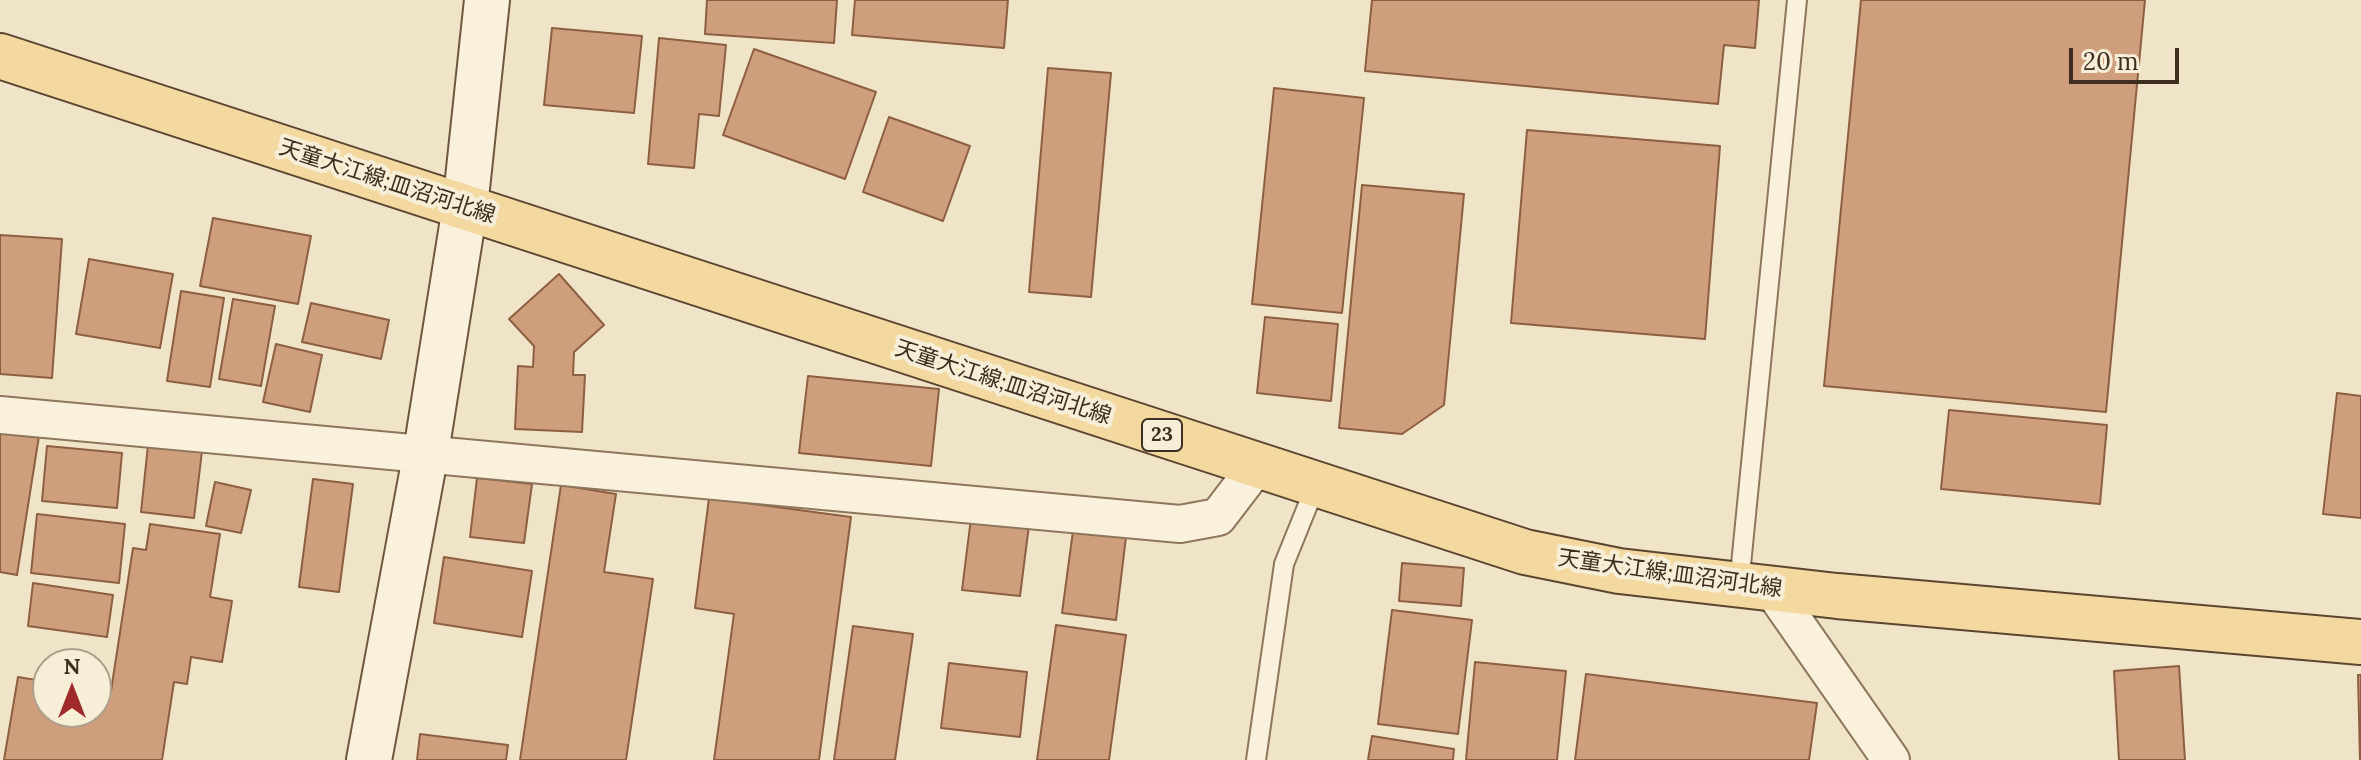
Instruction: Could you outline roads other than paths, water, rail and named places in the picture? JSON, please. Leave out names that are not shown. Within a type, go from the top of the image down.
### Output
[{"type":"main road","name":"天童大江線;皿沼河北線","points":[[0,56],[1525,552],[1619,571],[1755,587],[2361,642]]},
{"type":"street","points":[[369,760],[426,452],[465,207],[487,0]]},
{"type":"street","points":[[0,415],[1180,524],[1218,517],[1257,466]]},
{"type":"street","points":[[1755,587],[1891,760]]},
{"type":"lane","points":[[1755,587],[1797,0]]},
{"type":"lane","points":[[1256,760],[1284,564],[1316,485]]}]
